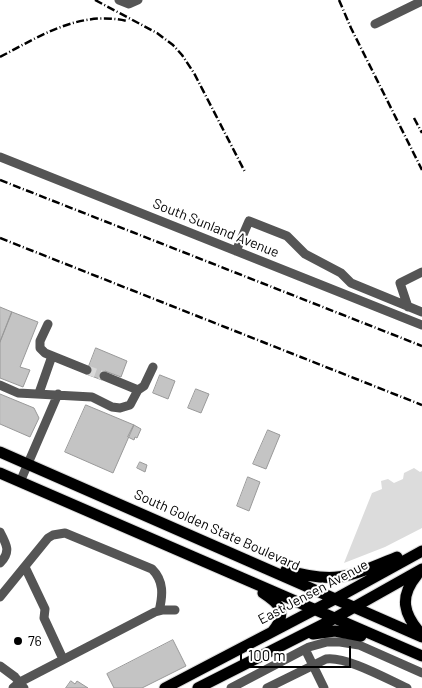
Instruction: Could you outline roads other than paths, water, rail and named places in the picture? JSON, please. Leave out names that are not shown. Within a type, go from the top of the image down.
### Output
[{"type":"main road","name":"South Golden State Boulevard","points":[[0,452],[354,608],[422,636]]},
{"type":"main road","points":[[0,473],[419,654]]},
{"type":"main road","points":[[244,558],[298,574],[330,579],[356,574],[422,546]]},
{"type":"main road","name":"East Jensen Avenue","points":[[166,688],[422,551]]},
{"type":"main road","points":[[198,688],[354,608],[422,570]]},
{"type":"main road","points":[[422,570],[410,584],[405,599],[408,614],[422,636]]},
{"type":"main road","points":[[234,574],[277,602],[282,615],[281,620],[273,631]]},
{"type":"main road","points":[[281,646],[317,632],[335,631],[348,632],[419,654]]},
{"type":"main road","points":[[181,688],[217,670],[238,649]]},
{"type":"street","points":[[120,0],[129,4],[138,0]]},
{"type":"street","points":[[375,24],[422,2]]},
{"type":"street","name":"South Sunland Avenue","points":[[0,157],[422,325]]},
{"type":"street","points":[[236,251],[249,221],[287,236],[305,254],[341,273],[351,283],[422,312]]},
{"type":"street","points":[[408,307],[400,283],[422,272]]},
{"type":"street","points":[[48,324],[40,341],[40,348],[45,353],[87,370]]},
{"type":"street","points":[[39,393],[52,356]]},
{"type":"street","points":[[0,385],[18,393],[92,397],[112,407],[120,408],[130,405],[138,390],[144,386],[153,366]]},
{"type":"street","points":[[104,376],[138,390]]},
{"type":"street","points":[[20,482],[58,394]]},
{"type":"street","points":[[0,532],[8,548],[7,555],[0,563]]},
{"type":"street","points":[[0,597],[48,538],[60,533],[69,533],[152,569],[159,579],[162,591],[159,610]]},
{"type":"street","points":[[25,566],[45,610],[44,618],[63,659]]},
{"type":"street","points":[[0,666],[19,686],[63,659],[159,610],[175,610]]},
{"type":"street","points":[[231,688],[245,685],[305,649],[327,642],[359,645],[422,673]]},
{"type":"street","points":[[305,649],[324,688]]},
{"type":"street","points":[[267,688],[330,658],[347,662],[407,688]]},
{"type":"tunnel","points":[[87,370],[104,376]]},
{"type":"railway","points":[[95,0],[157,33],[173,45],[182,55],[194,73],[245,172]]},
{"type":"railway","points":[[339,0],[351,28],[422,170]]},
{"type":"railway","points":[[0,57],[45,33],[77,22],[93,19],[127,21]]},
{"type":"railway","points":[[414,118],[422,133]]},
{"type":"railway","points":[[0,180],[422,346]]},
{"type":"railway","points":[[0,238],[422,405]]},
{"type":"place","name":"76","points":[[18,641]]}]
